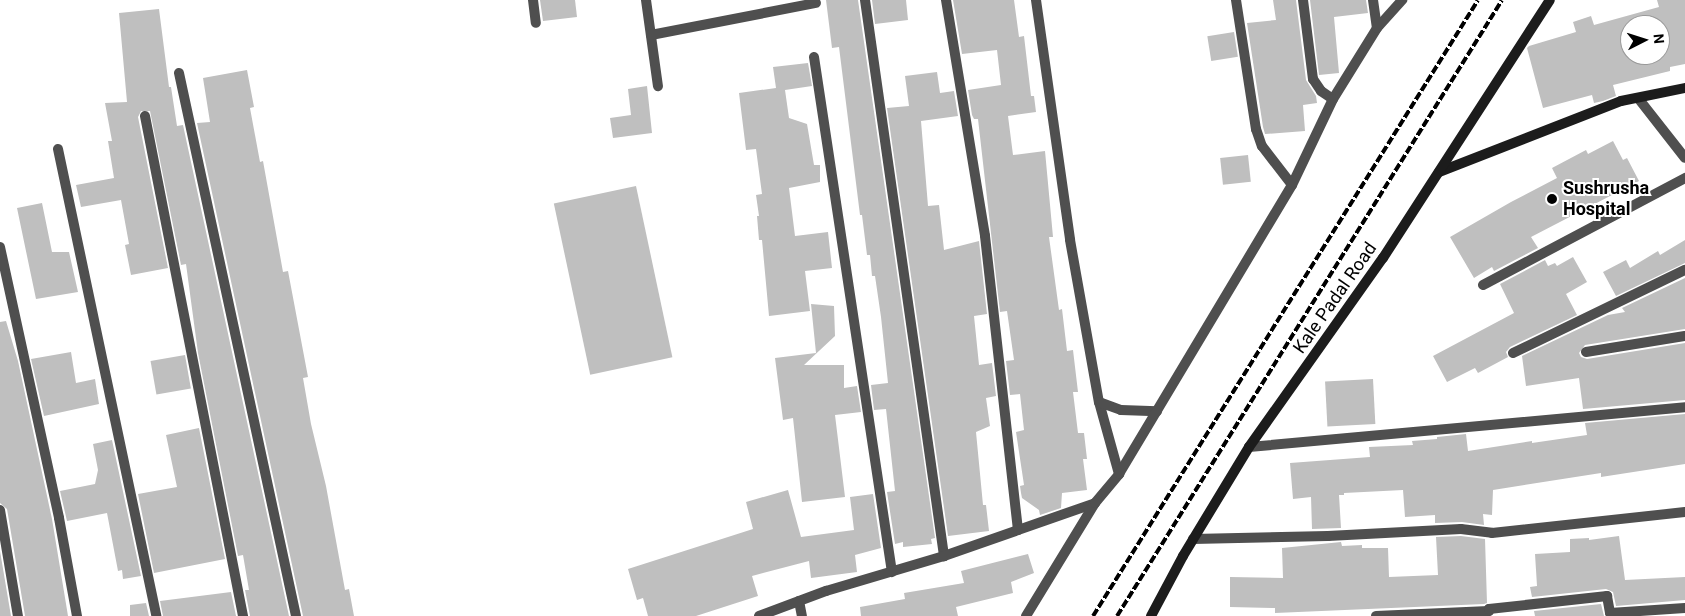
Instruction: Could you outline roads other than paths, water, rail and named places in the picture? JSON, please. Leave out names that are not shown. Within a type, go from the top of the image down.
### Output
[{"type":"street","points":[[533,0],[536,23]]},
{"type":"street","points":[[646,0],[658,86]]},
{"type":"street","points":[[865,0],[944,556]]},
{"type":"street","points":[[946,0],[985,236],[1018,530]]},
{"type":"street","points":[[1036,0],[1070,240],[1099,402],[1119,474]]},
{"type":"street","points":[[1236,0],[1256,129],[1262,146],[1292,185]]},
{"type":"street","points":[[1303,0],[1313,79],[1321,91],[1333,99]]},
{"type":"street","points":[[1373,0],[1378,28]]},
{"type":"street","points":[[1026,616],[1095,503],[1119,474],[1292,185],[1333,99],[1378,28],[1402,0]]},
{"type":"street","name":"Kale Padal Road","points":[[1151,616],[1193,539],[1249,447],[1383,258],[1550,0]]},
{"type":"street","points":[[651,35],[816,3]]},
{"type":"street","points":[[814,57],[892,572]]},
{"type":"street","points":[[178,73],[296,616]]},
{"type":"street","points":[[1438,172],[1621,101],[1685,88]]},
{"type":"street","points":[[1638,98],[1685,158]]},
{"type":"street","points":[[145,116],[243,616]]},
{"type":"street","points":[[58,149],[156,616]]},
{"type":"street","points":[[1483,285],[1685,178]]},
{"type":"street","points":[[0,247],[59,518],[77,616]]},
{"type":"street","points":[[1513,353],[1685,270]]},
{"type":"street","points":[[1586,352],[1685,336]]},
{"type":"street","points":[[1099,402],[1121,410],[1156,411]]},
{"type":"street","points":[[1249,447],[1685,407]]},
{"type":"street","points":[[759,616],[799,601],[944,556],[1095,503]]},
{"type":"street","points":[[0,510],[18,616]]},
{"type":"street","points":[[1193,539],[1328,536],[1461,529],[1492,533],[1685,512]]},
{"type":"street","points":[[1376,616],[1489,611],[1489,608],[1607,596],[1610,613],[1685,608]]},
{"type":"street","points":[[799,601],[802,616]]},
{"type":"railway","points":[[1093,616],[1478,0]]},
{"type":"railway","points":[[1117,616],[1502,0]]},
{"type":"place","name":"Sushrusha Hospital","points":[[1552,199]]}]
